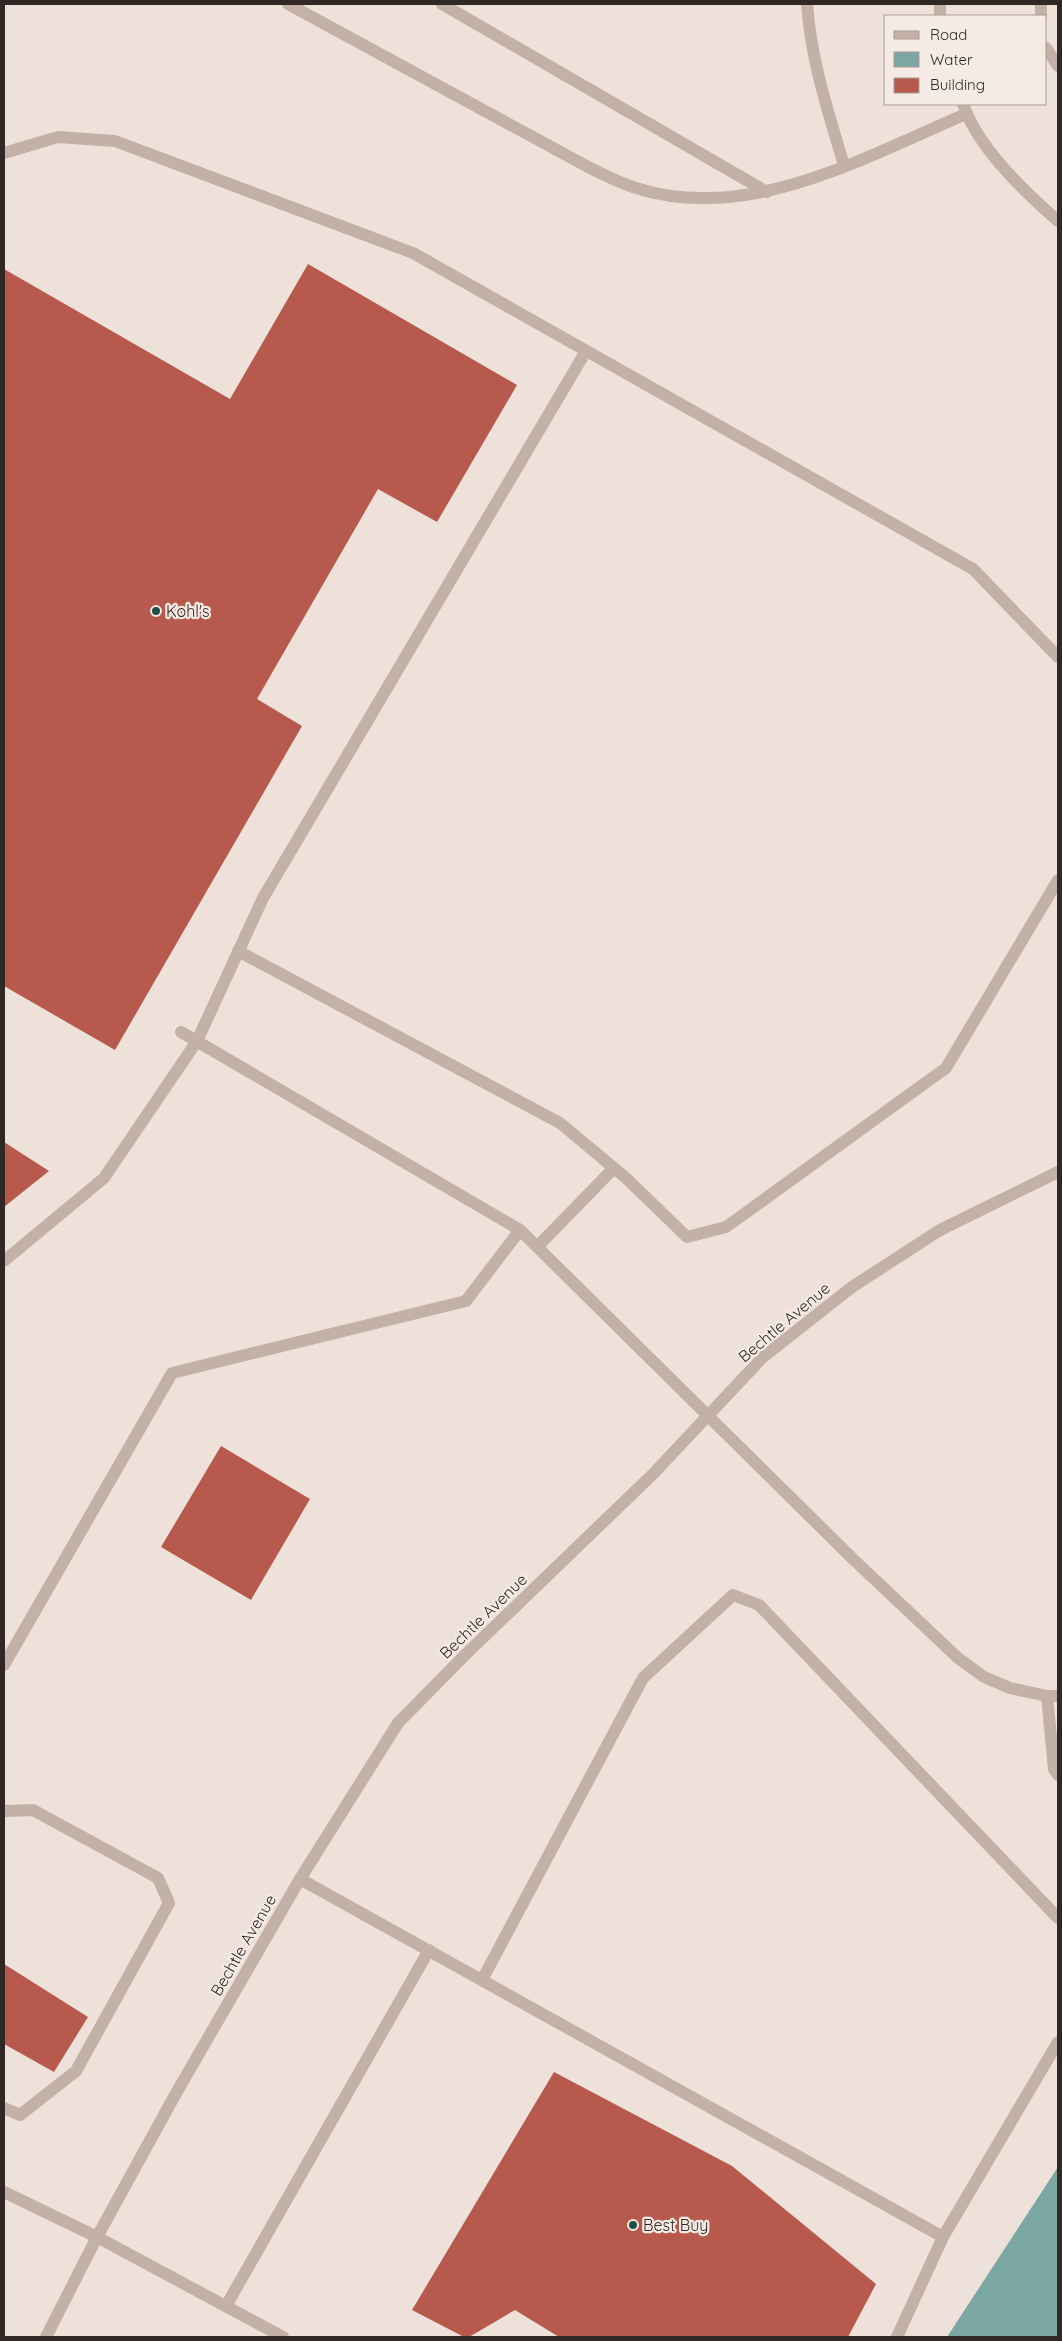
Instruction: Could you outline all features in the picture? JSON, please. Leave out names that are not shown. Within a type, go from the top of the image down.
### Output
[{"type":"street","points":[[288,4],[590,168],[636,188],[679,197],[721,198],[767,192],[800,184],[964,109],[992,153],[1030,197],[1058,222]]},
{"type":"street","points":[[442,4],[767,192]]},
{"type":"street","points":[[807,4],[809,29],[822,90],[844,165]]},
{"type":"street","points":[[1047,50],[1058,66]]},
{"type":"street","points":[[4,153],[58,137],[115,141],[413,253],[974,569],[1058,657]]},
{"type":"street","points":[[4,1261],[104,1178],[197,1041],[268,889],[586,351]]},
{"type":"street","points":[[238,951],[560,1124],[614,1168],[687,1237],[726,1227],[946,1068],[1058,880]]},
{"type":"street","points":[[181,1032],[520,1230],[853,1559],[958,1658],[984,1677],[1002,1684],[1053,1696],[1054,1769],[1058,1775]]},
{"type":"street","points":[[537,1246],[614,1168]]},
{"type":"street","name":"Bechtle Avenue","points":[[46,2337],[97,2237],[175,2095],[300,1879],[398,1723],[464,1655],[653,1474],[763,1356],[852,1287],[940,1230],[1058,1172]]},
{"type":"street","points":[[4,1664],[172,1373],[466,1300],[520,1230]]},
{"type":"street","points":[[482,1980],[643,1678],[732,1595],[759,1605],[1058,1918]]},
{"type":"street","points":[[4,1811],[33,1810],[158,1878],[169,1903],[76,2071],[20,2114],[4,2108]]},
{"type":"street","points":[[300,1879],[942,2237]]},
{"type":"street","points":[[226,2306],[429,1950]]},
{"type":"street","points":[[897,2337],[942,2237],[1058,2042]]},
{"type":"street","points":[[4,2192],[97,2237],[283,2337]]},
{"type":"water","points":[[1058,2167],[1058,2337],[947,2337]]},
{"type":"building","name":"Kohl's","points":[[308,264],[517,385],[437,522],[378,489],[257,699],[302,726],[115,1050],[4,986],[4,269],[230,399]]},
{"type":"building","points":[[4,1142],[49,1171],[4,1207]]},
{"type":"building","points":[[221,1446],[310,1499],[251,1600],[161,1547]]},
{"type":"building","points":[[4,1964],[88,2017],[54,2072],[4,2044]]},
{"type":"building","name":"Best Buy","points":[[554,2072],[732,2166],[876,2284],[848,2337],[559,2337],[515,2310],[469,2337],[464,2337],[412,2310]]},
{"type":"place","name":"Kohl's","points":[[156,611]]},
{"type":"place","name":"Best Buy","points":[[633,2225]]}]
